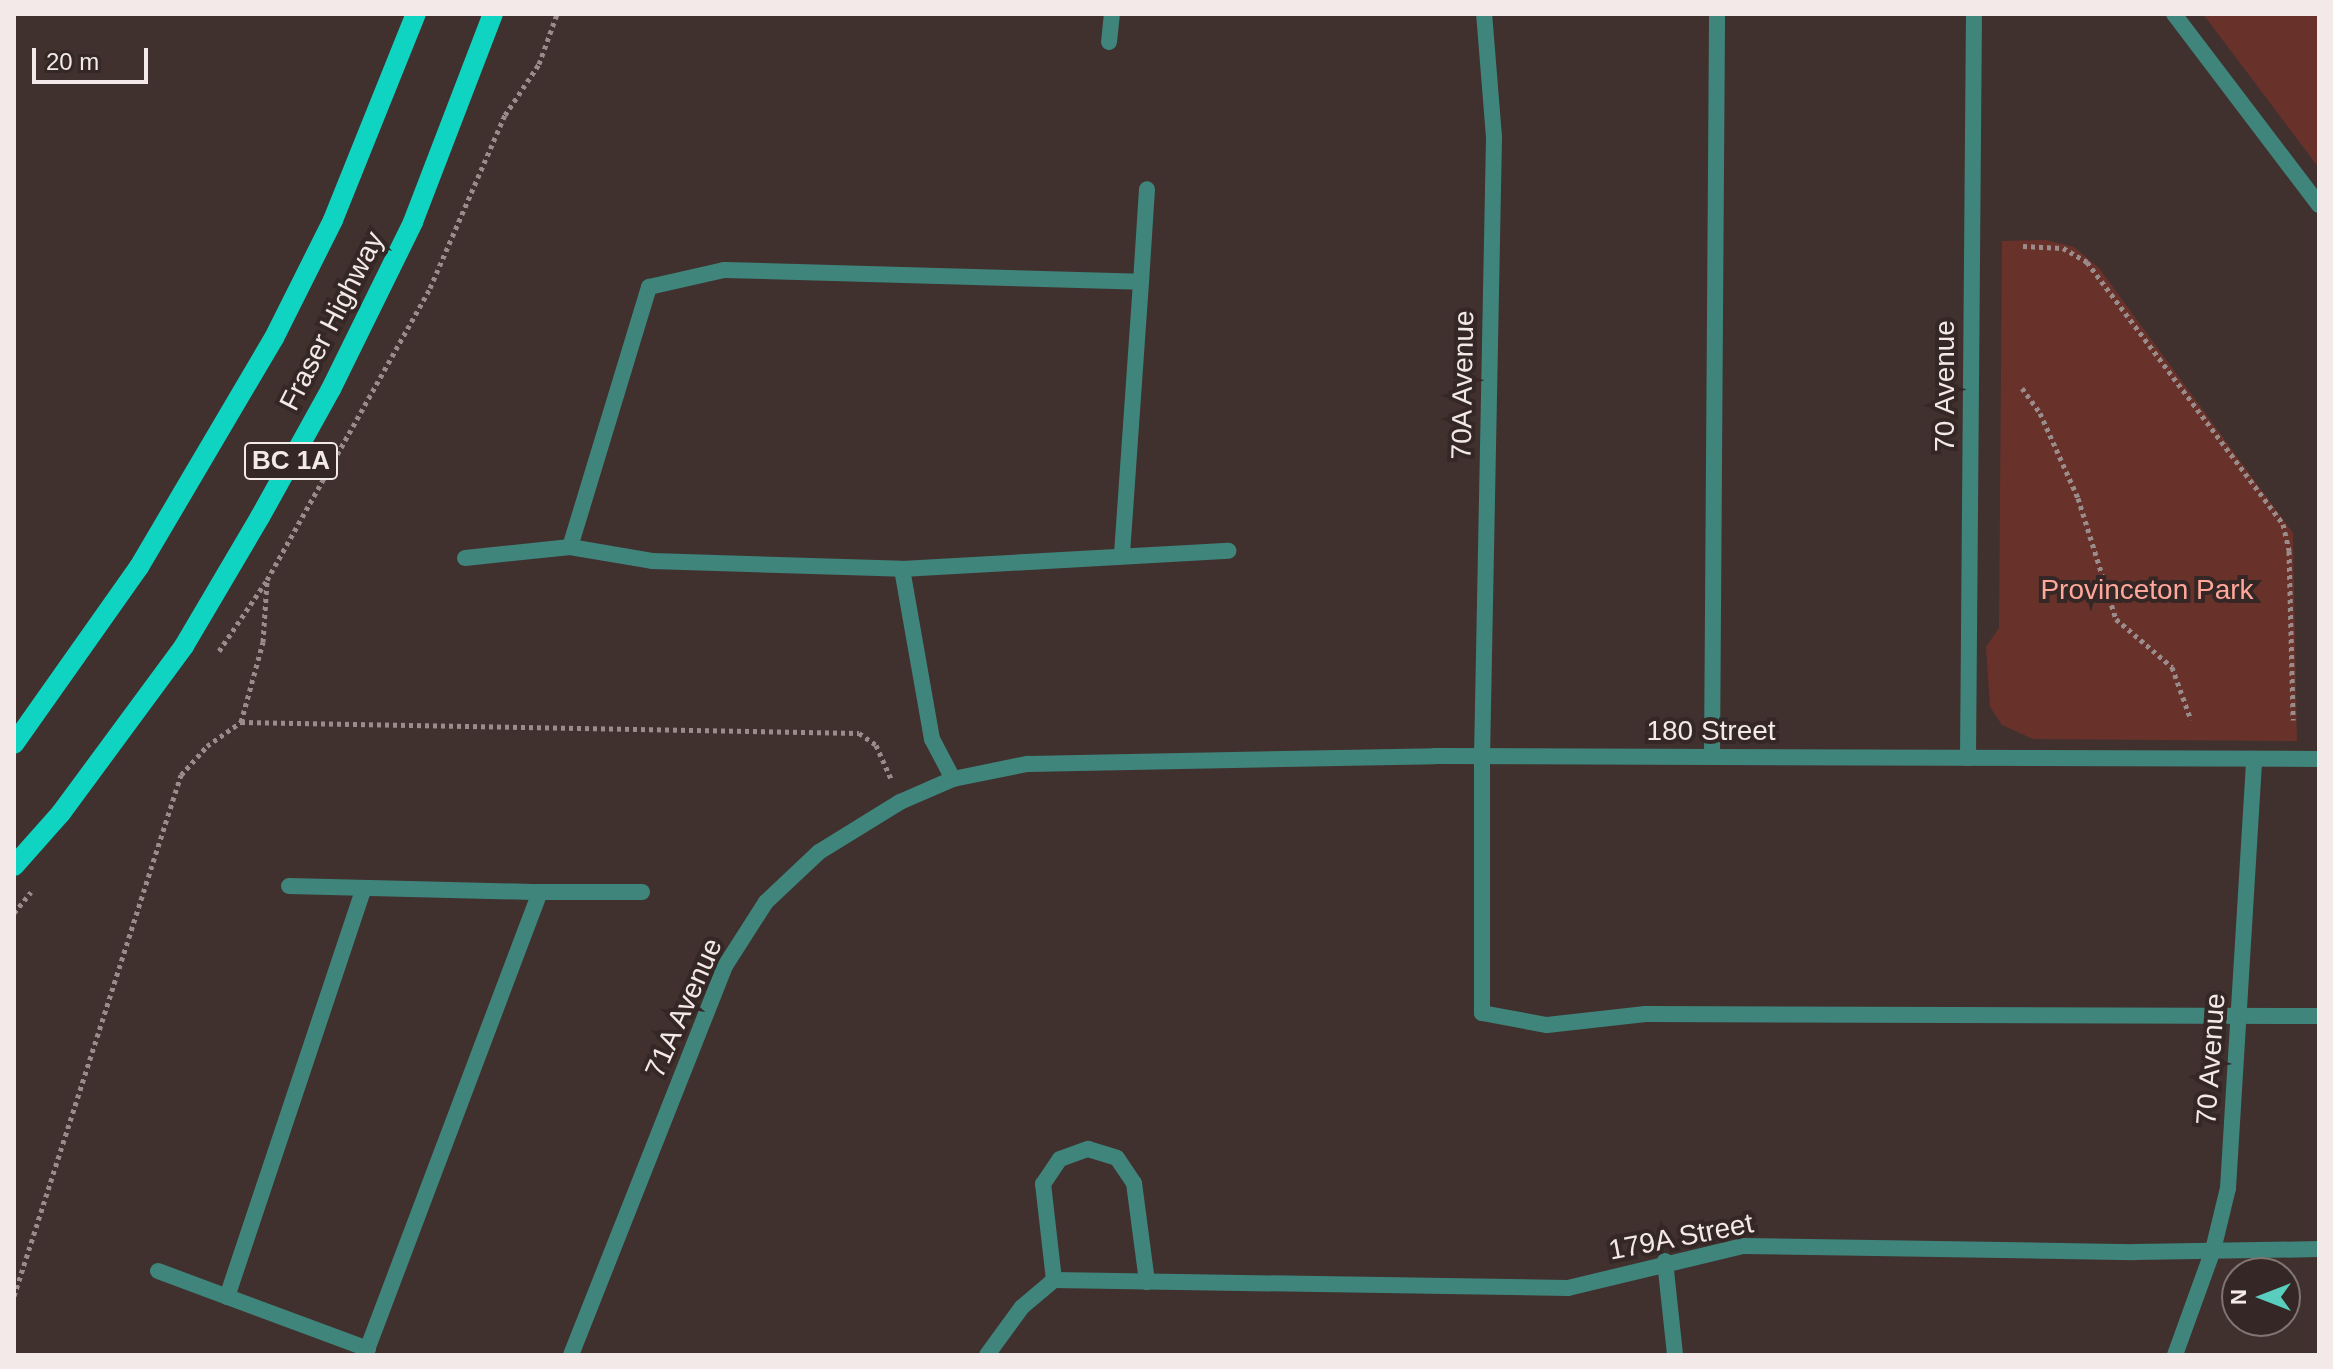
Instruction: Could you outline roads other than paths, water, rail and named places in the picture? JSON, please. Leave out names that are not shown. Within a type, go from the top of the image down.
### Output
[{"type":"main road","name":"Fraser Highway","points":[[14,744],[139,567],[274,338],[333,220],[416,14]]},
{"type":"main road","name":"Fraser Highway","points":[[14,866],[61,813],[184,646],[260,517],[331,389],[413,222],[493,14]]},
{"type":"street","points":[[1109,42],[1112,14]]},
{"type":"street","name":"70A Avenue","points":[[1484,14],[1494,137],[1482,757],[1482,1013],[1547,1025],[1645,1014],[2240,1016]]},
{"type":"street","points":[[1712,757],[1717,14]]},
{"type":"street","name":"70 Avenue","points":[[1968,758],[1974,14]]},
{"type":"street","points":[[2174,14],[2319,205]]},
{"type":"street","points":[[1122,554],[1147,189]]},
{"type":"street","points":[[570,547],[649,287],[724,270],[1141,282]]},
{"type":"street","points":[[465,558],[570,547],[652,561],[902,569],[1122,554],[1229,551]]},
{"type":"street","points":[[902,569],[932,739],[953,779]]},
{"type":"street","name":"180 Street","points":[[1102,764],[1482,757],[2319,759]]},
{"type":"street","name":"70 Avenue","points":[[2175,1355],[2213,1250],[2228,1188],[2254,759]]},
{"type":"street","name":"71A Avenue","points":[[571,1355],[725,966],[766,902],[819,852],[900,802],[953,779],[1027,764],[1102,764]]},
{"type":"street","points":[[289,886],[642,892]]},
{"type":"street","points":[[227,1297],[364,888]]},
{"type":"street","points":[[158,1271],[366,1352],[540,892]]},
{"type":"street","points":[[2240,1016],[2319,1016]]},
{"type":"street","points":[[987,1355],[993,1340],[1022,1307],[1054,1280],[1043,1184],[1060,1159],[1088,1149],[1117,1158],[1134,1183],[1147,1282]]},
{"type":"street","name":"179A Street","points":[[1054,1280],[1568,1288],[1665,1261],[1743,1246],[2319,1249]]},
{"type":"street","points":[[1665,1261],[1675,1355]]},
{"type":"park label","name":"Provinceton Park","points":[[2147,590]]}]
